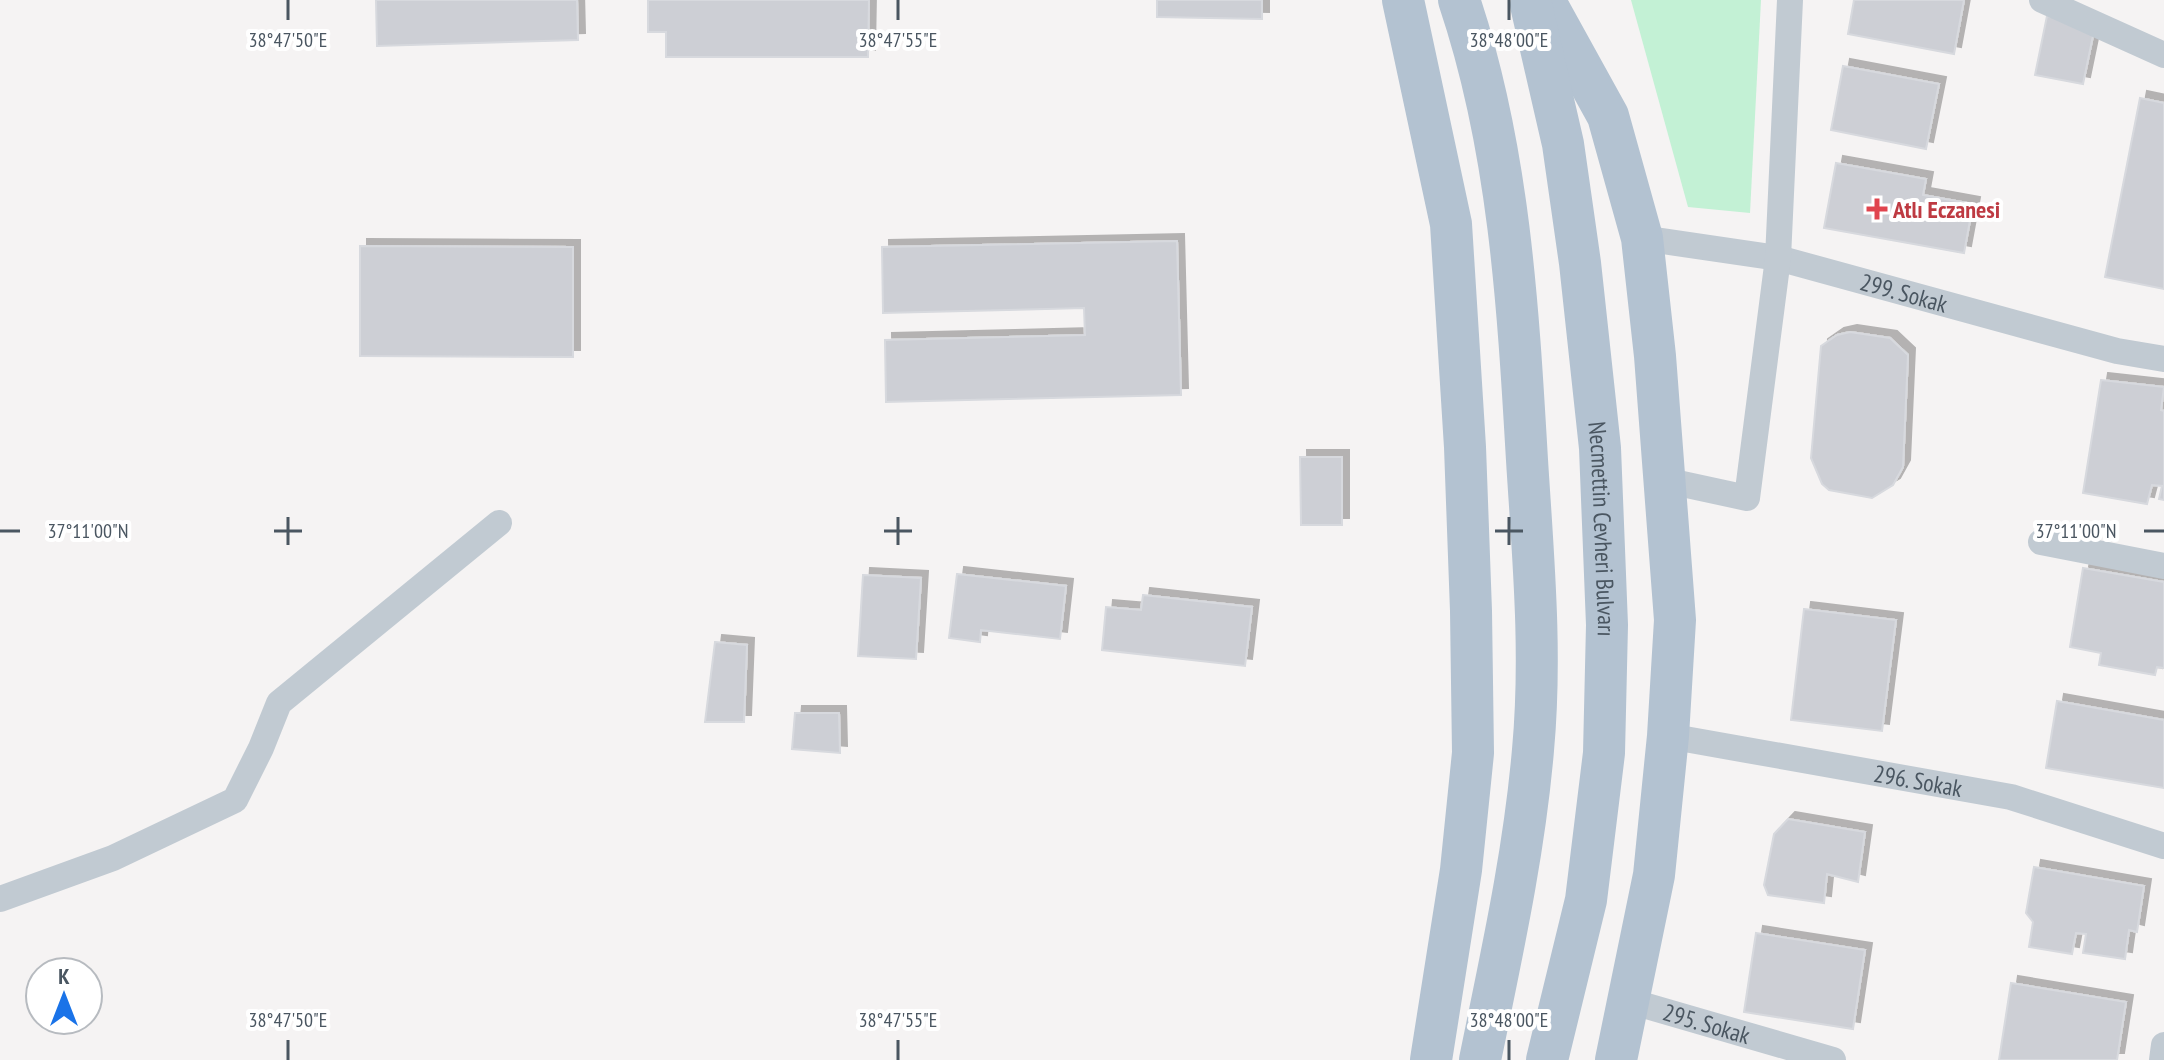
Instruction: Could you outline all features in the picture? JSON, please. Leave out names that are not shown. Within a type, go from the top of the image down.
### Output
[{"type":"main road","points":[[1403,0],[1451,224],[1465,447],[1471,611],[1473,753],[1459,884],[1431,1060]]},
{"type":"main road","points":[[1459,0],[1471,37],[1497,151],[1515,278],[1537,621],[1533,749],[1518,867],[1480,1060]]},
{"type":"main road","name":"Necmettin Cevheri Bulvarı","points":[[1530,0],[1563,144],[1580,263],[1600,448],[1607,625],[1604,753],[1586,900],[1547,1060]]},
{"type":"main road","points":[[1544,0],[1608,116],[1642,238],[1655,356],[1675,620],[1668,736],[1654,875],[1616,1060]]},
{"type":"street","points":[[1664,480],[1747,498],[1778,258],[1790,0]]},
{"type":"street","points":[[2042,0],[2164,55]]},
{"type":"street","name":"299. Sokak","points":[[1642,238],[1778,258],[2117,351],[2164,359]]},
{"type":"street","points":[[0,899],[113,858],[235,800],[279,703],[499,523]]},
{"type":"street","points":[[2041,542],[2164,566]]},
{"type":"street","name":"296. Sokak","points":[[1668,736],[2011,797],[2164,846]]},
{"type":"street","name":"295. Sokak","points":[[1626,1000],[1833,1060]]},
{"type":"street","points":[[2162,1060],[2164,1045]]},
{"type":"green space","points":[[1631,0],[1761,0],[1750,213],[1688,207]]},
{"type":"building","points":[[376,0],[577,0],[578,40],[377,46]]},
{"type":"building","points":[[648,0],[869,0],[868,57],[666,57],[666,32],[648,32]]},
{"type":"building","points":[[1157,0],[1262,0],[1262,19],[1157,17]]},
{"type":"building","points":[[1854,0],[1964,0],[1954,54],[1848,34]]},
{"type":"building","points":[[2047,16],[2095,26],[2083,84],[2035,75]]},
{"type":"building","points":[[1843,66],[1939,84],[1926,149],[1831,130]]},
{"type":"building","points":[[2140,98],[2164,103],[2164,289],[2105,277]]},
{"type":"building","points":[[1836,163],[1926,179],[1923,195],[1973,204],[1964,253],[1824,228]]},
{"type":"building","points":[[1177,241],[1181,395],[886,402],[885,340],[1085,335],[1084,308],[883,313],[882,247]]},
{"type":"building","points":[[360,246],[573,247],[573,357],[360,356]]},
{"type":"building","points":[[1850,332],[1890,338],[1908,355],[1903,467],[1893,485],[1872,498],[1829,490],[1822,484],[1811,458],[1821,346],[1837,335]]},
{"type":"building","points":[[2101,380],[2164,387],[2161,410],[2164,411],[2164,500],[2159,499],[2162,486],[2152,485],[2147,504],[2083,493]]},
{"type":"building","points":[[1300,457],[1342,457],[1342,525],[1301,525]]},
{"type":"building","points":[[2083,568],[2164,582],[2164,668],[2157,667],[2155,675],[2099,665],[2101,653],[2070,647]]},
{"type":"building","points":[[957,574],[1066,586],[1060,639],[981,630],[980,642],[949,638]]},
{"type":"building","points":[[863,575],[921,578],[916,659],[858,656]]},
{"type":"building","points":[[1143,595],[1252,607],[1245,666],[1102,650],[1106,607],[1141,610]]},
{"type":"building","points":[[1804,609],[1896,620],[1882,731],[1791,720]]},
{"type":"building","points":[[715,642],[747,645],[744,722],[705,722]]},
{"type":"building","points":[[2057,701],[2164,720],[2164,788],[2046,768]]},
{"type":"building","points":[[795,713],[839,713],[840,753],[792,749]]},
{"type":"building","points":[[1788,819],[1865,832],[1858,882],[1827,874],[1824,903],[1768,895],[1764,885],[1774,834]]},
{"type":"building","points":[[2034,867],[2144,886],[2137,932],[2129,930],[2125,959],[2083,953],[2086,934],[2076,933],[2072,954],[2029,947],[2033,922],[2026,913]]},
{"type":"building","points":[[1756,933],[1865,950],[1853,1029],[1744,1012]]},
{"type":"building","points":[[2011,983],[2126,1002],[2117,1060],[1999,1060]]},
{"type":"place","name":"Atlı Eczanesi","points":[[1877,209]]}]
